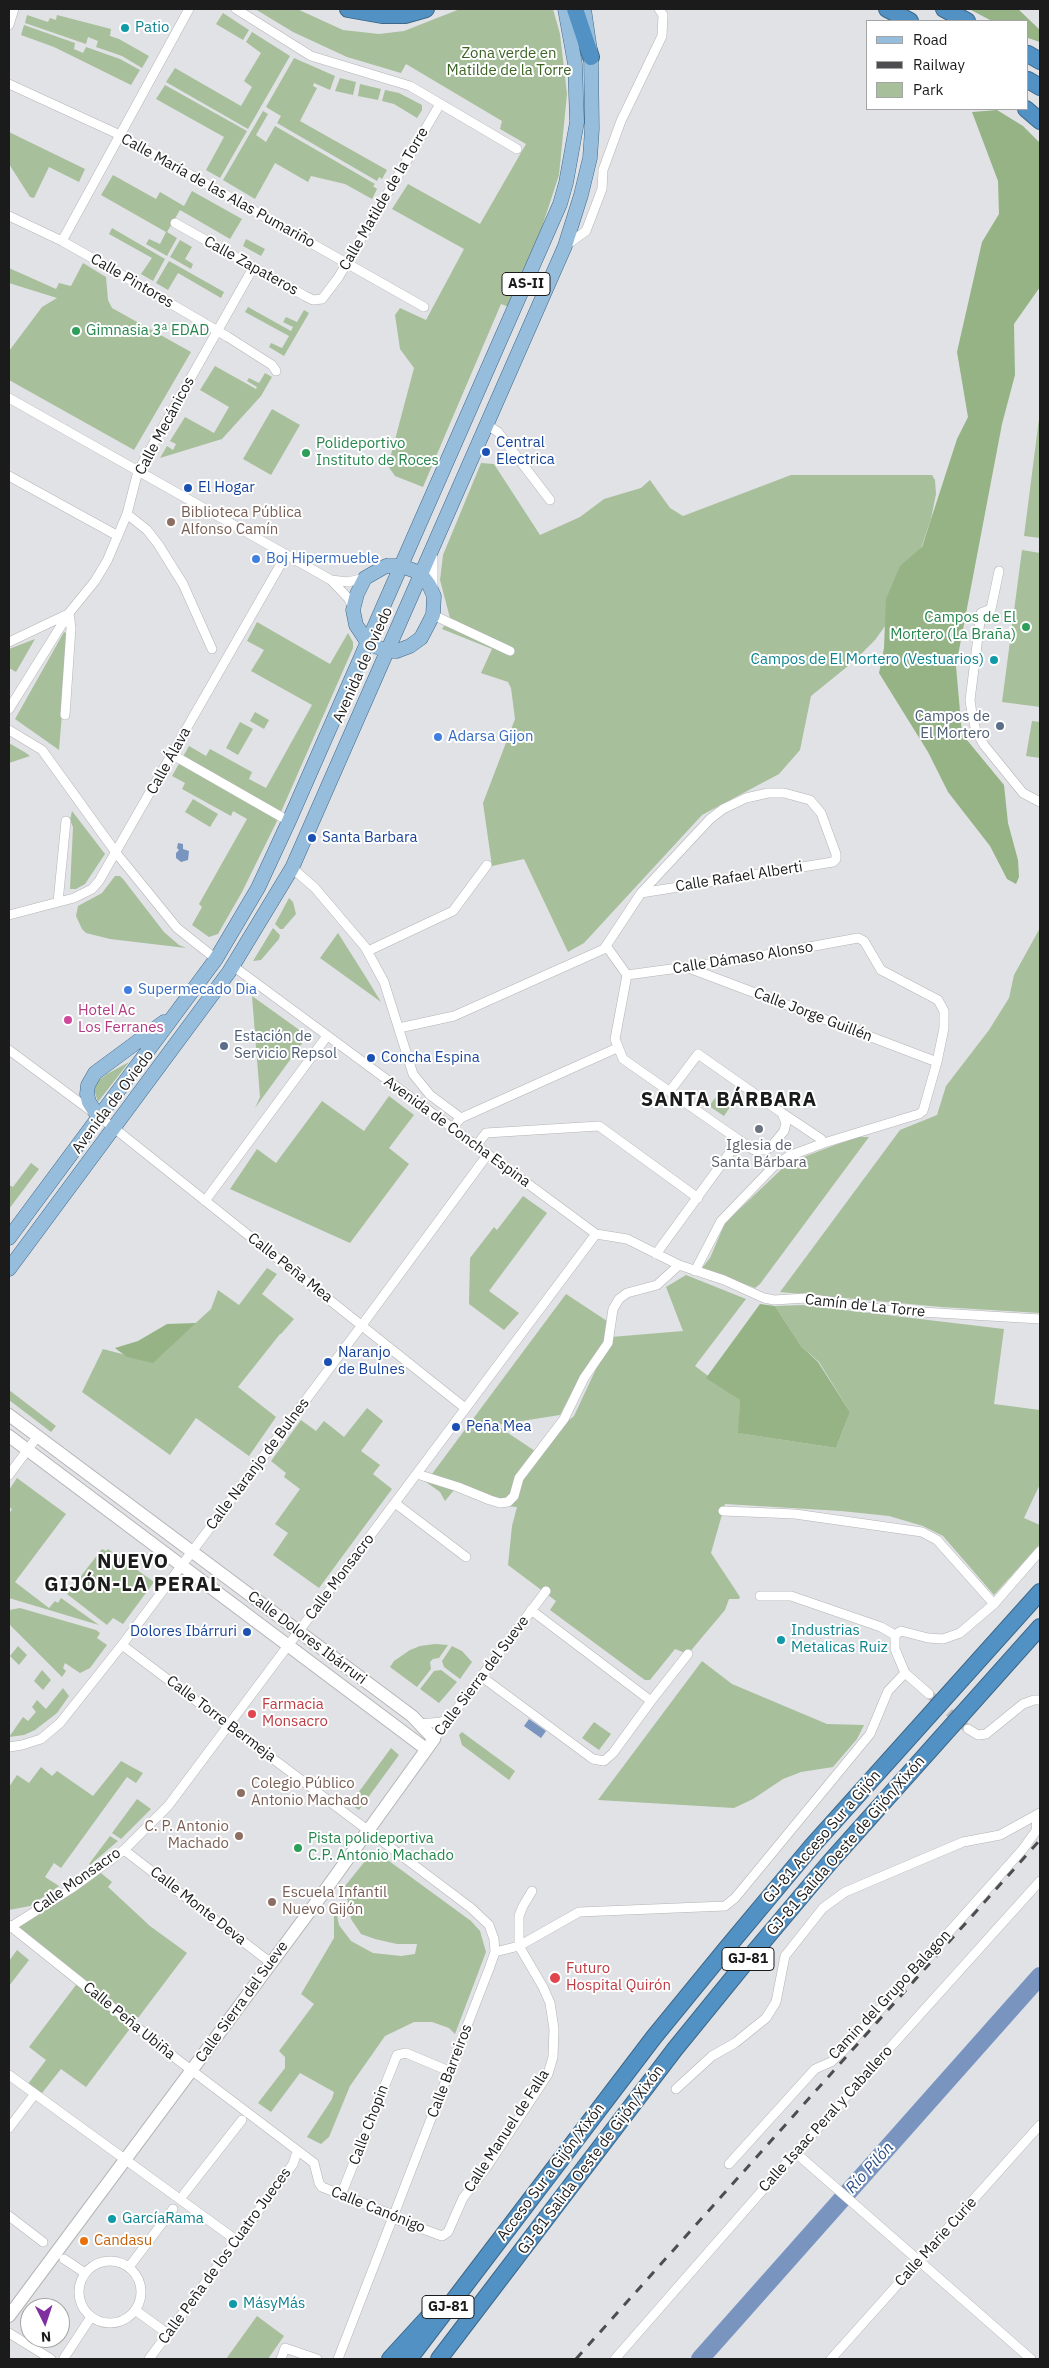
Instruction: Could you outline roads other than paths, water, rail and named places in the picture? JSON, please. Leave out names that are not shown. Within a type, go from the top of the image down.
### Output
[{"type":"highway","points":[[348,9],[382,15],[405,15],[426,9]]},
{"type":"highway","points":[[887,9],[908,20]]},
{"type":"highway","points":[[944,9],[965,20]]},
{"type":"highway","points":[[568,12],[591,57]]},
{"type":"highway","points":[[1029,55],[1040,61]]},
{"type":"highway","points":[[1029,81],[1040,87]]},
{"type":"highway","points":[[1027,110],[1040,121]]},
{"type":"highway","name":"GJ-81 Acceso Sur a Gijón","points":[[614,2090],[666,2022],[812,1846],[1040,1592]]},
{"type":"highway","name":"GJ-81 Salida Oeste de Gijón/Xixón","points":[[478,2309],[675,2049],[745,1963],[830,1862],[1040,1628]]},
{"type":"highway","name":"Acceso Sur a Gijón/Xixón","points":[[488,2254],[614,2090]]},
{"type":"highway","points":[[390,2359],[488,2254]]},
{"type":"highway","name":"GJ-81","points":[[409,2359],[488,2254]]},
{"type":"highway","points":[[448,2359],[478,2309]]},
{"type":"highway","name":"GJ-81","points":[[439,2359],[478,2309]]},
{"type":"main road","name":"Avenida de Oviedo","points":[[9,1269],[233,966],[292,868],[564,246],[581,195],[590,158],[593,104],[591,57],[584,9]]},
{"type":"main road","name":"Avenida de Oviedo","points":[[9,1238],[216,959],[258,888],[396,581],[560,204],[574,142],[577,103],[575,64],[568,12]]},
{"type":"main road","points":[[386,566],[402,566],[420,573],[430,585],[434,596],[433,615],[421,638],[410,646],[386,651],[368,643],[356,625],[353,610],[357,594],[365,578],[386,566],[411,546]]},
{"type":"main road","name":"Avenida de Oviedo","points":[[99,1118],[89,1102],[87,1094],[88,1084],[95,1073],[176,1013]]},
{"type":"street","points":[[9,25],[14,9]]},
{"type":"street","points":[[62,241],[189,9]]},
{"type":"street","points":[[236,9],[311,56],[410,86],[517,149]]},
{"type":"street","points":[[564,246],[586,231],[602,189],[604,170],[621,121],[662,36],[661,12]]},
{"type":"street","name":"Calle María de las Alas Pumariño","points":[[9,84],[120,135],[424,307]]},
{"type":"street","name":"Calle Matilde de la Torre","points":[[327,294],[440,104]]},
{"type":"street","name":"Calle Pintores","points":[[9,216],[62,241],[218,331],[272,365],[276,370]]},
{"type":"street","name":"Calle Zapateros","points":[[176,223],[253,268],[314,300],[322,298],[327,294]]},
{"type":"street","name":"Calle Mecánicos","points":[[9,710],[69,614],[95,580],[127,514],[138,470],[253,268]]},
{"type":"street","points":[[9,398],[331,580],[348,599],[353,610]]},
{"type":"street","points":[[486,424],[498,432],[550,500]]},
{"type":"street","points":[[9,476],[118,536]]},
{"type":"street","points":[[127,514],[147,530],[158,544],[183,584],[212,650]]},
{"type":"street","points":[[434,596],[431,573],[437,537]]},
{"type":"street","name":"Calle Álava","points":[[9,915],[74,898],[92,889],[117,854],[286,555]]},
{"type":"street","points":[[999,571],[991,608],[981,613],[970,700],[972,714],[976,731],[984,745],[1023,793],[1040,802]]},
{"type":"street","points":[[331,580],[348,582],[365,578]]},
{"type":"street","points":[[9,642],[69,614],[71,628],[65,715]]},
{"type":"street","points":[[433,615],[510,651]]},
{"type":"street","points":[[375,676],[385,665],[410,646]]},
{"type":"street","points":[[9,730],[42,750],[117,854],[177,928],[216,959]]},
{"type":"street","points":[[172,755],[285,819]]},
{"type":"street","name":"Calle Rafael Alberti","points":[[768,793],[793,794],[814,803],[821,813],[836,854],[836,860],[641,893],[710,819],[723,809],[746,798],[768,793]]},
{"type":"street","points":[[58,902],[66,821]]},
{"type":"street","points":[[368,951],[453,911],[487,865]]},
{"type":"street","points":[[292,868],[315,888],[368,951],[384,982],[413,1074],[437,1101],[461,1118]]},
{"type":"street","points":[[399,1028],[454,1016],[607,947],[628,910],[641,893]]},
{"type":"street","name":"Calle Dámaso Alonso","points":[[627,975],[688,967],[858,938],[864,941],[881,970],[942,1004],[944,1028],[937,1062]]},
{"type":"street","points":[[607,947],[627,975],[615,1039],[617,1048],[624,1059],[754,1150],[765,1150],[771,1147],[784,1131],[786,1123],[782,1113]]},
{"type":"street","name":"Avenida de Concha Espina","points":[[233,966],[596,1234],[627,1238],[656,1254],[695,1271]]},
{"type":"street","name":"Calle Jorge Guillén","points":[[688,967],[937,1062]]},
{"type":"street","points":[[205,1201],[327,1036]]},
{"type":"street","points":[[453,1129],[461,1118],[617,1048]]},
{"type":"street","name":"Calle Peña Mea","points":[[9,1050],[114,1128],[465,1408]]},
{"type":"street","points":[[670,1092],[698,1054],[821,1139]]},
{"type":"street","points":[[695,1271],[721,1221],[775,1165],[789,1156],[824,1143],[919,1114],[923,1111],[937,1062]]},
{"type":"street","points":[[476,1146],[486,1133],[599,1126],[698,1198]]},
{"type":"street","points":[[656,1254],[739,1140]]},
{"type":"street","name":"Calle Naranjo de Bulnes","points":[[9,1747],[41,1740],[60,1723],[122,1645],[488,1154]]},
{"type":"street","name":"Calle Monsacro","points":[[9,1926],[72,1888],[124,1850],[168,1806],[596,1234]]},
{"type":"street","points":[[417,1474],[458,1487],[490,1500],[500,1503],[508,1502],[514,1496],[519,1478],[564,1419],[584,1378],[608,1343],[613,1309],[619,1299],[627,1293],[657,1285],[679,1265]]},
{"type":"street","name":"Camín de La Torre","points":[[695,1271],[724,1280],[764,1298],[774,1300],[806,1298],[887,1310],[1040,1319]]},
{"type":"street","name":"Calle Dolores Ibárruri","points":[[9,1415],[421,1724],[430,1744]]},
{"type":"street","name":"Calle Dolores Ibárruri","points":[[9,1436],[288,1645],[430,1744]]},
{"type":"street","points":[[9,1475],[37,1437]]},
{"type":"street","points":[[395,1503],[466,1557]]},
{"type":"street","points":[[723,1511],[795,1514],[922,1532],[937,1540],[994,1604]]},
{"type":"street","points":[[895,1635],[901,1631],[928,1638],[943,1639],[960,1633],[994,1604],[1040,1550]]},
{"type":"street","name":"Calle Sierra del Sueve","points":[[9,2316],[124,2159],[192,2071],[430,1744],[546,1591]]},
{"type":"street","points":[[760,1596],[791,1596],[881,1627],[895,1635]]},
{"type":"street","points":[[532,1610],[651,1700]]},
{"type":"street","points":[[895,1635],[895,1650],[905,1673],[929,1694]]},
{"type":"street","name":"Calle Torre Bermeja","points":[[122,1645],[368,1829]]},
{"type":"street","points":[[482,1677],[593,1759],[604,1761],[613,1752],[688,1654]]},
{"type":"street","points":[[368,1829],[483,1918],[491,1931],[496,1952],[519,1946],[579,1912],[725,1906],[734,1898],[870,1734],[888,1691],[905,1673]]},
{"type":"street","points":[[968,1729],[978,1735],[986,1734],[1023,1704],[1040,1700]]},
{"type":"street","points":[[421,1724],[440,1722],[451,1717]]},
{"type":"street","points":[[676,2089],[712,2056],[736,2042],[766,2018],[776,2002],[785,1956],[823,1908],[845,1892],[944,1849],[963,1842],[1000,1835],[1039,1815]]},
{"type":"street","name":"Camin del Grupo Balagon","points":[[729,2164],[815,2069],[831,2062],[842,2052],[1017,1856],[1036,1831],[1039,1815]]},
{"type":"street","name":"Calle Monte Deva","points":[[124,1850],[271,1963]]},
{"type":"street","name":"Calle Isaac Peral y Caballero","points":[[615,2359],[796,2153],[1040,1881]]},
{"type":"street","points":[[519,1946],[520,1916],[523,1906],[532,1891]]},
{"type":"street","name":"Calle Peña Ubiña","points":[[9,1926],[297,2152]]},
{"type":"street","name":"Calle Manuel de Falla","points":[[448,2232],[464,2198],[548,2074],[554,2057],[554,2030],[550,2003],[519,1946]]},
{"type":"street","name":"Calle Barreiros","points":[[338,2359],[496,1952]]},
{"type":"street","name":"Calle Chopin","points":[[341,2195],[397,2055],[406,2053],[449,2071]]},
{"type":"street","points":[[9,2075],[236,2240]]},
{"type":"street","points":[[9,2128],[34,2095]]},
{"type":"street","points":[[184,2194],[242,2120]]},
{"type":"street","name":"Calle Marie Curie","points":[[831,2359],[1040,2124]]},
{"type":"street","name":"Calle Canónigo","points":[[297,2152],[314,2163],[322,2188],[442,2236],[448,2232]]},
{"type":"street","name":"Calle Peña de los Cuatro Jueces","points":[[149,2359],[293,2164],[297,2152]]},
{"type":"street","points":[[796,2153],[1031,2359]]},
{"type":"street","points":[[128,2266],[173,2208]]},
{"type":"street","points":[[9,2216],[43,2242]]},
{"type":"street","points":[[64,2259],[85,2273]]},
{"type":"street","points":[[100,2262],[120,2262],[128,2266],[140,2282],[141,2292],[135,2310],[120,2322],[100,2322],[92,2317],[80,2301],[79,2292],[85,2273],[100,2262]]},
{"type":"street","points":[[135,2310],[168,2334]]},
{"type":"street","points":[[64,2358],[92,2317]]},
{"type":"street","points":[[9,2333],[51,2359]]},
{"type":"street","points":[[281,2359],[285,2348],[317,2359]]},
{"type":"water","points":[[178,843],[183,844],[183,849],[189,851],[188,860],[181,862],[176,858],[176,853],[179,850],[177,848]]},
{"type":"water","points":[[529,1719],[546,1731],[541,1738],[524,1726]]},
{"type":"waterway","name":"Río Pilón","points":[[700,2359],[1040,1976]]},
{"type":"tunnel","points":[[929,1694],[968,1729]]},
{"type":"railway","points":[[576,2359],[1040,1840]]},
{"type":"place","name":"Patio","points":[[125,28]]},
{"type":"place","name":"Gimnasia 3ª EDAD","points":[[76,331]]},
{"type":"place","name":"Central Electrica","points":[[486,452]]},
{"type":"place","name":"Polideportivo Instituto de Roces","points":[[306,453]]},
{"type":"place","name":"El Hogar","points":[[188,488]]},
{"type":"place","name":"Biblioteca Pública Alfonso Camín","points":[[171,522]]},
{"type":"place","name":"Boj Hipermueble","points":[[256,559]]},
{"type":"place","name":"Campos de El Mortero (La Braña)","points":[[1026,627]]},
{"type":"place","name":"Campos de El Mortero (Vestuarios)","points":[[994,660]]},
{"type":"place","name":"Campos de El Mortero","points":[[1000,726]]},
{"type":"place","name":"Adarsa Gijon","points":[[438,737]]},
{"type":"place","name":"Santa Barbara","points":[[312,838]]},
{"type":"place","name":"Supermecado Dia","points":[[128,990]]},
{"type":"place","name":"Hotel Ac Los Ferranes","points":[[68,1020]]},
{"type":"place","name":"Estación de Servicio Repsol","points":[[224,1046]]},
{"type":"place","name":"Concha Espina","points":[[371,1058]]},
{"type":"place","name":"Iglesia de Santa Bárbara","points":[[759,1129]]},
{"type":"place","name":"Naranjo de Bulnes","points":[[328,1362]]},
{"type":"place","name":"Peña Mea","points":[[456,1427]]},
{"type":"place","name":"Dolores Ibárruri","points":[[247,1632]]},
{"type":"place","name":"Industrias Metalicas Ruiz","points":[[781,1640]]},
{"type":"place","name":"Farmacia Monsacro","points":[[252,1714]]},
{"type":"place","name":"Colegio Público Antonio Machado","points":[[241,1793]]},
{"type":"place","name":"C. P. Antonio Machado","points":[[239,1836]]},
{"type":"place","name":"Pista polideportiva C.P. Antonio Machado","points":[[298,1848]]},
{"type":"place","name":"Escuela Infantil Nuevo Gijón","points":[[272,1902]]},
{"type":"place","name":"Futuro Hospital Quirón","points":[[555,1978]]},
{"type":"place","name":"GarcíaRama","points":[[112,2219]]},
{"type":"place","name":"Candasu","points":[[84,2241]]},
{"type":"place","name":"MásyMás","points":[[233,2304]]},
{"type":"district","name":"SANTA BÁRBARA","points":[[729,1100]]},
{"type":"district","name":"NUEVO GIJÓN-LA PERAL","points":[[133,1574]]},
{"type":"park label","name":"Zona verde en Matilde de la Torre","points":[[509,62]]}]
